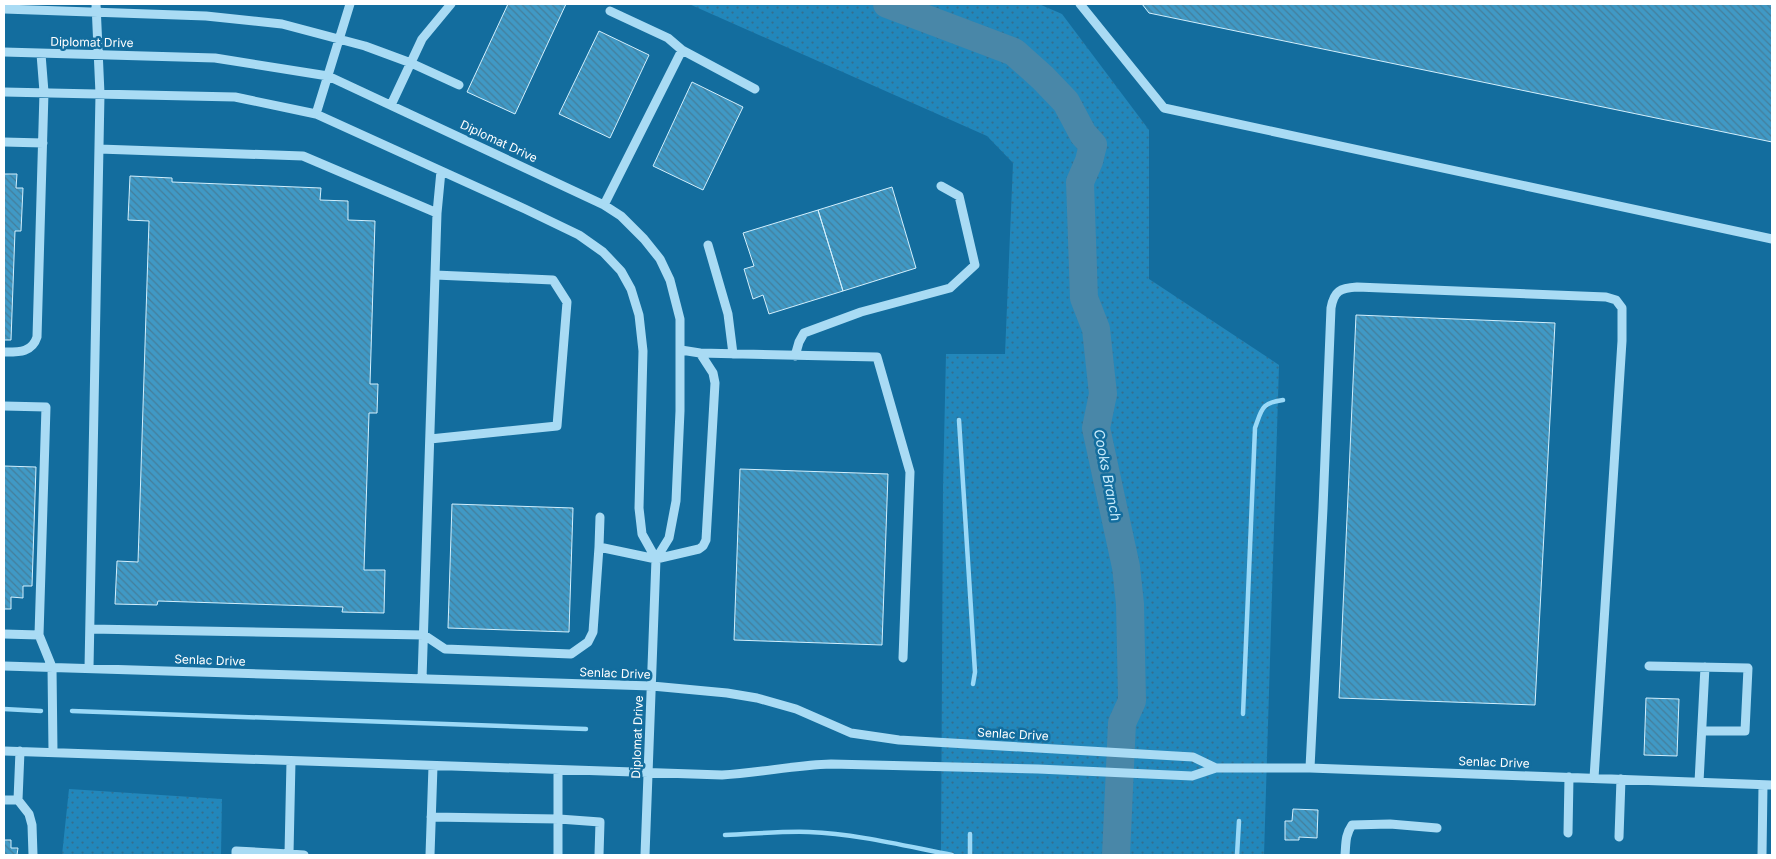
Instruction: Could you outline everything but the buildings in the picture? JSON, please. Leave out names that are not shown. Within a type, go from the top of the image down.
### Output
[{"type":"street","points":[[316,114],[350,4]]},
{"type":"street","points":[[391,105],[422,39],[451,4]]},
{"type":"street","points":[[1080,4],[1164,108],[1772,239]]},
{"type":"street","points":[[89,668],[100,94],[96,8]]},
{"type":"street","points":[[4,9],[96,8],[282,24],[365,46],[411,63],[459,85]]},
{"type":"street","points":[[610,11],[668,38],[682,50],[755,89]]},
{"type":"street","points":[[604,204],[682,50]]},
{"type":"street","name":"Diplomat Drive","points":[[4,52],[215,58],[328,76],[604,204],[621,216],[660,259],[670,280],[680,320],[681,350],[676,502],[669,538],[656,559],[645,855]]},
{"type":"street","points":[[4,352],[19,352],[29,349],[35,343],[37,337],[44,92],[41,54]]},
{"type":"street","points":[[4,92],[235,97],[316,114],[578,235],[603,252],[621,271],[631,289],[639,315],[643,351],[640,508],[642,534],[656,559]]},
{"type":"street","points":[[4,142],[43,143]]},
{"type":"street","points":[[99,149],[303,156],[437,213]]},
{"type":"street","points":[[422,679],[437,213],[441,171]]},
{"type":"street","points":[[795,356],[804,333],[862,312],[950,288],[975,265],[959,196],[941,186]]},
{"type":"street","points":[[708,244],[728,314],[733,354]]},
{"type":"street","points":[[430,439],[557,426],[567,302],[553,280],[435,275]]},
{"type":"street","points":[[1310,768],[1331,308],[1333,298],[1338,291],[1345,287],[1357,286],[1606,297],[1616,300],[1622,308],[1622,341],[1594,778]]},
{"type":"street","points":[[681,350],[700,353],[877,358],[910,472],[903,658]]},
{"type":"street","points":[[599,547],[656,559],[699,549],[703,546],[706,540],[715,383],[713,373],[700,353]]},
{"type":"street","points":[[4,406],[46,407],[39,635],[52,667],[53,752]]},
{"type":"street","points":[[90,629],[424,635],[445,649],[571,654],[588,642],[593,632],[600,517]]},
{"type":"street","points":[[4,634],[39,635]]},
{"type":"street","name":"Senlac Drive","points":[[4,666],[652,686],[727,693],[757,698],[796,709],[851,733],[899,740],[1193,757],[1216,768]]},
{"type":"street","points":[[1649,666],[1748,668],[1745,731],[1702,731]]},
{"type":"street","points":[[1699,782],[1705,667]]},
{"type":"street","name":"Senlac Drive","points":[[4,750],[722,775],[752,773],[814,764],[1038,769],[1192,776],[1216,768],[1310,768],[1768,785]]},
{"type":"street","points":[[20,751],[18,800],[29,814],[32,826],[33,855]]},
{"type":"street","points":[[289,854],[291,761]]},
{"type":"street","points":[[430,855],[432,766]]},
{"type":"street","points":[[558,770],[558,855]]},
{"type":"street","points":[[1568,833],[1569,777]]},
{"type":"street","points":[[1619,837],[1621,779]]},
{"type":"street","points":[[1762,855],[1767,828],[1768,785]]},
{"type":"street","points":[[4,800],[18,800]]},
{"type":"street","points":[[431,817],[559,819],[600,822],[599,855]]},
{"type":"street","points":[[1345,855],[1346,838],[1352,825],[1390,824],[1437,828]]},
{"type":"street","points":[[236,855],[236,851],[304,855]]},
{"type":"shaded area","points":[[689,4],[1039,4],[1062,14],[1149,130],[1149,279],[1279,365],[1264,855],[941,855],[943,487],[946,354],[1005,354],[1013,163],[987,136]]},
{"type":"shaded area","points":[[69,789],[222,799],[221,855],[62,855]]},
{"type":"waterway","name":"Cooks Branch","points":[[887,4],[1014,52],[1066,102],[1083,134],[1093,145],[1089,161],[1080,182],[1084,298],[1096,329],[1103,394],[1096,428],[1126,567],[1130,604],[1132,701],[1122,723],[1116,855]]},
{"type":"waterway","points":[[1243,714],[1255,428],[1263,408],[1270,403],[1283,400]]},
{"type":"waterway","points":[[959,420],[975,672],[973,684]]},
{"type":"waterway","points":[[4,709],[41,711]]},
{"type":"waterway","points":[[72,711],[586,729]]},
{"type":"waterway","points":[[1237,855],[1239,821]]},
{"type":"waterway","points":[[725,835],[788,832],[827,833],[952,855]]},
{"type":"waterway","points":[[970,834],[970,855]]}]
